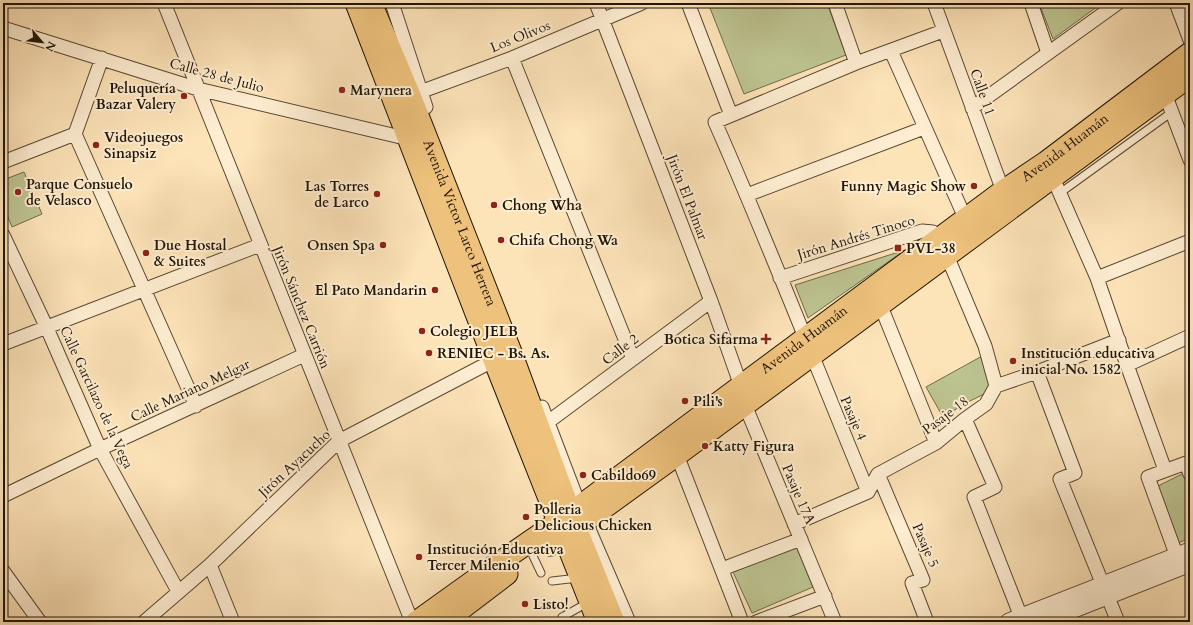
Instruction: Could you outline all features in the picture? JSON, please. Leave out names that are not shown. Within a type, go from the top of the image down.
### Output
[{"type":"main road","name":"Avenida Víctor Larco Herrera","points":[[376,4],[415,95],[417,136]]},
{"type":"main road","name":"Avenida Víctor Larco Herrera","points":[[376,4],[417,136],[502,356],[572,521],[598,622]]},
{"type":"main road","name":"Avenida Huamán","points":[[808,347],[880,304],[944,247],[966,220],[1004,192],[1053,177],[1190,53]]},
{"type":"main road","name":"Avenida Huamán","points":[[416,622],[494,575],[572,521],[944,247],[1168,103],[1190,76]]},
{"type":"main road","name":"Avenida Huamán","points":[[444,622],[494,575],[537,565],[572,521],[677,455],[743,395]]},
{"type":"main road","name":"Avenida Víctor Larco Herrera","points":[[588,586],[614,622]]},
{"type":"street","name":"Jirón Sánchez Carrión","points":[[164,3],[412,622]]},
{"type":"street","name":"Jirón El Palmar","points":[[596,3],[711,301],[743,395]]},
{"type":"street","name":"Los Olivos","points":[[415,95],[512,58],[642,3]]},
{"type":"street","points":[[688,3],[731,115],[856,63],[944,31]]},
{"type":"street","points":[[834,3],[856,63]]},
{"type":"street","name":"Calle 11","points":[[934,3],[1004,192]]},
{"type":"street","points":[[1031,3],[1048,53]]},
{"type":"street","points":[[972,108],[1118,3]]},
{"type":"street","points":[[1176,3],[1190,40]]},
{"type":"street","name":"Calle 28 de Julio","points":[[3,28],[198,89],[417,136]]},
{"type":"street","points":[[891,51],[966,220]]},
{"type":"street","points":[[102,58],[75,134],[196,406]]},
{"type":"street","points":[[512,58],[632,360]]},
{"type":"street","name":"Avenida Víctor Larco Herrera","points":[[415,95],[548,422],[572,521],[629,622]]},
{"type":"street","points":[[1168,103],[1190,160]]},
{"type":"street","name":"Pasaje 4","points":[[731,115],[715,122],[747,195],[868,492]]},
{"type":"street","points":[[747,195],[924,128]]},
{"type":"street","points":[[3,162],[75,134]]},
{"type":"street","points":[[1053,177],[1097,278],[1165,470]]},
{"type":"street","name":"Jirón Andrés Tinoco","points":[[780,278],[922,231],[933,232],[944,247]]},
{"type":"street","name":"Calle Garcilazo de la Vega","points":[[3,235],[46,326],[100,449],[178,591]]},
{"type":"street","points":[[1097,278],[1190,241]]},
{"type":"street","points":[[3,344],[46,326],[260,245]]},
{"type":"street","points":[[944,247],[985,346],[996,386],[1037,372],[1119,340]]},
{"type":"street","name":"Calle 2","points":[[548,422],[711,301]]},
{"type":"street","points":[[880,304],[936,443]]},
{"type":"street","points":[[1127,365],[1190,336]]},
{"type":"street","name":"Calle Mariano Melgar","points":[[3,496],[100,449],[304,355]]},
{"type":"street","name":"Jirón Ayacucho","points":[[144,622],[178,591],[210,565],[339,442],[502,356]]},
{"type":"street","points":[[1037,372],[1075,473],[1060,479],[1118,622]]},
{"type":"street","name":"Pasaje 18","points":[[878,474],[936,443],[965,418],[986,404],[996,386]]},
{"type":"street","name":"Pasaje 17A","points":[[743,395],[835,622]]},
{"type":"street","points":[[965,418],[995,487],[974,497],[1018,620],[1105,590],[1185,559],[1148,477],[1186,462],[1190,474]]},
{"type":"street","points":[[677,455],[742,622]]},
{"type":"street","points":[[794,524],[868,492],[878,474]]},
{"type":"street","name":"Pasaje 5","points":[[878,474],[923,580],[912,583],[927,622]]},
{"type":"street","points":[[722,569],[801,538]]},
{"type":"street","points":[[210,565],[233,622]]},
{"type":"street","points":[[3,571],[40,622]]},
{"type":"street","points":[[1040,622],[1105,590]]},
{"type":"street","points":[[756,622],[825,596]]},
{"type":"lane","points":[[552,581],[588,586]]},
{"type":"lane","points":[[560,622],[562,617],[588,586]]},
{"type":"green space","points":[[708,3],[827,3],[846,55],[744,94]]},
{"type":"green space","points":[[1039,3],[1102,3],[1053,39]]},
{"type":"green space","name":"Parque Consuelo de Velasco","points":[[24,172],[42,214],[12,227],[3,205],[3,180]]},
{"type":"green space","points":[[905,250],[808,318],[795,285]]},
{"type":"green space","points":[[984,355],[991,384],[984,394],[943,417],[926,387]]},
{"type":"green space","points":[[1186,472],[1190,482],[1190,538],[1178,543],[1158,486]]},
{"type":"green space","points":[[796,546],[813,587],[752,613],[733,572]]},
{"type":"place","name":"Marynera","points":[[342,90]]},
{"type":"place","name":"Peluquería Bazar Valery","points":[[184,96]]},
{"type":"place","name":"Videojuegos Sinapsiz","points":[[96,145]]},
{"type":"place","name":"Funny Magic Show","points":[[974,186]]},
{"type":"place","name":"Parque Consuelo de Velasco","points":[[18,192]]},
{"type":"place","name":"Las Torres de Larco","points":[[377,194]]},
{"type":"place","name":"Chong Wha","points":[[494,205]]},
{"type":"place","name":"Chifa Chong Wa","points":[[501,240]]},
{"type":"place","name":"Onsen Spa","points":[[383,245]]},
{"type":"place","name":"PVL-38","points":[[898,248]]},
{"type":"place","name":"Due Hostal & Suites","points":[[146,253]]},
{"type":"place","name":"El Pato Mandarin","points":[[435,290]]},
{"type":"place","name":"Colegio JELB","points":[[422,331]]},
{"type":"place","name":"Botica Sifarma","points":[[766,339]]},
{"type":"place","name":"RENIEC - Bs. As.","points":[[429,353]]},
{"type":"place","name":"Institución educativa inicial No. 1582","points":[[1013,361]]},
{"type":"place","name":"Pili's","points":[[685,401]]},
{"type":"place","name":"Katty Figura","points":[[705,446]]},
{"type":"place","name":"Cabildo69","points":[[583,475]]},
{"type":"place","name":"Polleria Delicious Chicken","points":[[526,517]]},
{"type":"place","name":"Institución Educativa Tercer Milenio","points":[[419,557]]},
{"type":"place","name":"Listo!","points":[[525,604]]}]
